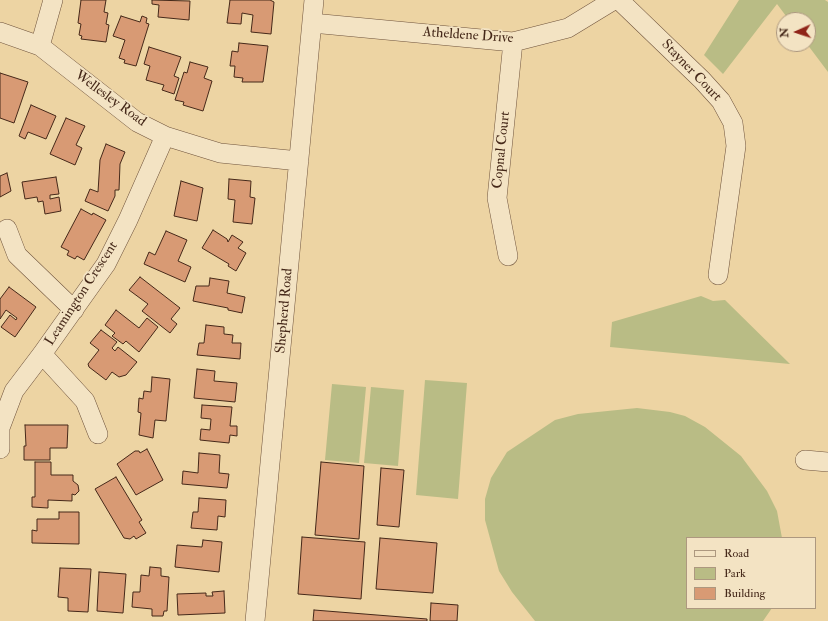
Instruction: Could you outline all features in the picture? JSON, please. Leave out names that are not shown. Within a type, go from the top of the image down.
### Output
[{"type":"street","points":[[40,46],[53,0]]},
{"type":"street","name":"Shepherd Road","points":[[255,621],[314,0]]},
{"type":"street","name":"Atheldene Drive","points":[[312,23],[513,42],[568,28],[614,0]]},
{"type":"street","name":"Stayner Court","points":[[619,0],[702,80],[721,101],[733,122],[736,146],[718,275]]},
{"type":"street","name":"Wellesley Road","points":[[0,32],[40,46],[137,122],[165,136],[220,153],[299,161]]},
{"type":"street","name":"Copnal Court","points":[[508,256],[497,198],[513,42]]},
{"type":"street","name":"Leamington Crescent","points":[[0,449],[0,428],[14,391],[106,264],[128,220],[165,136]]},
{"type":"street","points":[[7,229],[17,255],[74,310]]},
{"type":"street","points":[[42,354],[85,401],[98,434]]},
{"type":"street","points":[[805,460],[828,462]]},
{"type":"green space","points":[[739,0],[825,0],[828,2],[828,72],[813,52],[816,52],[816,12],[783,12],[777,4],[723,74],[704,55]]},
{"type":"green space","points":[[701,296],[713,301],[725,300],[790,364],[610,347],[612,322]]},
{"type":"green space","points":[[425,380],[467,383],[458,499],[416,495]]},
{"type":"green space","points":[[332,384],[366,387],[359,463],[325,460]]},
{"type":"green space","points":[[371,387],[404,390],[398,466],[364,463]]},
{"type":"green space","points":[[637,408],[670,412],[685,416],[705,427],[741,456],[767,491],[777,511],[782,537],[686,537],[686,609],[771,609],[763,621],[535,621],[512,592],[499,571],[485,520],[485,499],[491,478],[507,452],[555,420],[578,414]]},
{"type":"building","points":[[81,0],[106,0],[104,12],[108,13],[106,24],[109,25],[106,42],[81,39],[82,36],[79,35],[81,24],[78,23]]},
{"type":"building","points":[[152,0],[190,1],[189,20],[158,17],[159,5],[152,4]]},
{"type":"building","points":[[230,0],[270,0],[274,2],[271,34],[251,32],[253,15],[242,13],[241,24],[227,23]]},
{"type":"building","points":[[121,16],[140,22],[142,16],[147,18],[146,23],[149,24],[136,66],[124,63],[125,60],[119,58],[125,40],[113,36]]},
{"type":"building","points":[[239,43],[268,46],[263,82],[242,82],[243,78],[234,77],[235,66],[230,66],[232,51],[238,52]]},
{"type":"building","points":[[149,47],[181,57],[174,76],[179,78],[174,94],[162,90],[164,85],[146,80],[150,66],[144,64]]},
{"type":"building","points":[[190,62],[208,67],[204,78],[212,81],[203,111],[183,105],[184,102],[175,100],[184,72],[187,73]]},
{"type":"building","points":[[0,73],[28,82],[14,123],[0,118]]},
{"type":"building","points":[[31,105],[56,116],[46,139],[28,132],[25,139],[19,136]]},
{"type":"building","points":[[66,118],[85,126],[76,145],[82,148],[75,165],[50,154]]},
{"type":"building","points":[[106,144],[125,152],[120,164],[119,190],[115,190],[115,196],[108,211],[85,201],[90,189],[98,192],[100,160]]},
{"type":"building","points":[[7,173],[11,191],[0,197],[0,176]]},
{"type":"building","points":[[56,177],[59,194],[50,195],[50,199],[59,197],[61,211],[45,214],[43,201],[38,202],[37,197],[25,199],[22,182]]},
{"type":"building","points":[[229,179],[251,181],[250,197],[255,198],[252,224],[233,222],[235,200],[228,199]]},
{"type":"building","points":[[181,181],[203,188],[197,221],[174,216]]},
{"type":"building","points":[[81,209],[106,220],[84,260],[77,256],[75,259],[67,255],[69,251],[61,247]]},
{"type":"building","points":[[213,230],[227,239],[228,242],[232,235],[243,242],[238,248],[246,253],[236,271],[228,266],[229,264],[202,248]]},
{"type":"building","points":[[166,231],[187,240],[178,261],[191,267],[185,282],[144,264],[149,252],[155,255]]},
{"type":"building","points":[[140,277],[180,308],[171,319],[177,324],[170,333],[142,311],[148,304],[129,290]]},
{"type":"building","points":[[210,278],[229,281],[227,293],[245,297],[242,313],[228,310],[228,308],[193,301],[196,286],[209,286]]},
{"type":"building","points":[[9,287],[36,307],[15,337],[1,327],[10,315],[16,320],[17,318],[6,310],[0,319],[0,299]]},
{"type":"building","points":[[116,310],[139,328],[147,318],[158,327],[139,352],[126,341],[123,344],[112,336],[115,333],[105,325]]},
{"type":"building","points":[[206,325],[224,327],[224,334],[233,335],[232,343],[241,343],[240,359],[197,355],[199,343],[204,343]]},
{"type":"building","points":[[101,330],[117,342],[112,348],[115,351],[118,347],[137,362],[126,375],[119,377],[112,372],[106,380],[89,367],[88,364],[99,350],[90,343]]},
{"type":"building","points":[[197,369],[215,371],[214,381],[237,383],[235,402],[194,398]]},
{"type":"building","points":[[152,377],[170,379],[166,421],[155,420],[153,438],[139,435],[141,413],[138,412],[139,398],[143,399],[144,391],[151,392]]},
{"type":"building","points":[[202,405],[232,407],[230,426],[237,426],[237,436],[230,435],[229,443],[200,440],[201,429],[210,430],[211,419],[201,418]]},
{"type":"building","points":[[25,425],[68,425],[67,448],[50,448],[50,460],[24,460],[24,446],[26,446]]},
{"type":"building","points":[[147,449],[163,480],[136,495],[117,464],[135,451],[139,451],[140,453]]},
{"type":"building","points":[[199,453],[220,455],[219,473],[229,474],[227,488],[182,484],[183,471],[198,473]]},
{"type":"building","points":[[35,462],[51,462],[51,475],[73,475],[73,481],[78,485],[79,491],[75,495],[72,494],[72,501],[48,500],[48,508],[32,507],[32,497],[35,497]]},
{"type":"building","points":[[321,462],[364,466],[359,539],[315,535]]},
{"type":"building","points":[[381,468],[404,470],[399,527],[377,525]]},
{"type":"building","points":[[116,477],[142,520],[139,522],[146,533],[136,539],[134,536],[130,539],[124,538],[95,489]]},
{"type":"building","points":[[199,498],[226,500],[225,517],[218,516],[217,530],[191,528],[193,512],[198,512]]},
{"type":"building","points":[[59,512],[79,512],[79,544],[32,543],[32,530],[37,531],[37,519],[59,519]]},
{"type":"building","points":[[302,537],[365,542],[361,599],[298,594]]},
{"type":"building","points":[[380,538],[437,543],[433,593],[376,589]]},
{"type":"building","points":[[203,540],[222,542],[219,572],[175,567],[177,545],[202,547]]},
{"type":"building","points":[[150,567],[161,568],[161,576],[169,577],[167,611],[164,611],[163,616],[152,616],[152,609],[132,607],[133,592],[140,592],[141,575],[149,576]]},
{"type":"building","points":[[60,568],[91,569],[88,612],[68,611],[68,598],[58,597]]},
{"type":"building","points":[[99,572],[126,574],[123,613],[97,611]]},
{"type":"building","points":[[224,591],[225,613],[178,615],[177,594],[206,593],[206,596],[213,596],[212,592]]},
{"type":"building","points":[[431,603],[458,605],[457,621],[430,621]]},
{"type":"building","points":[[314,610],[427,619],[427,621],[313,621]]}]
